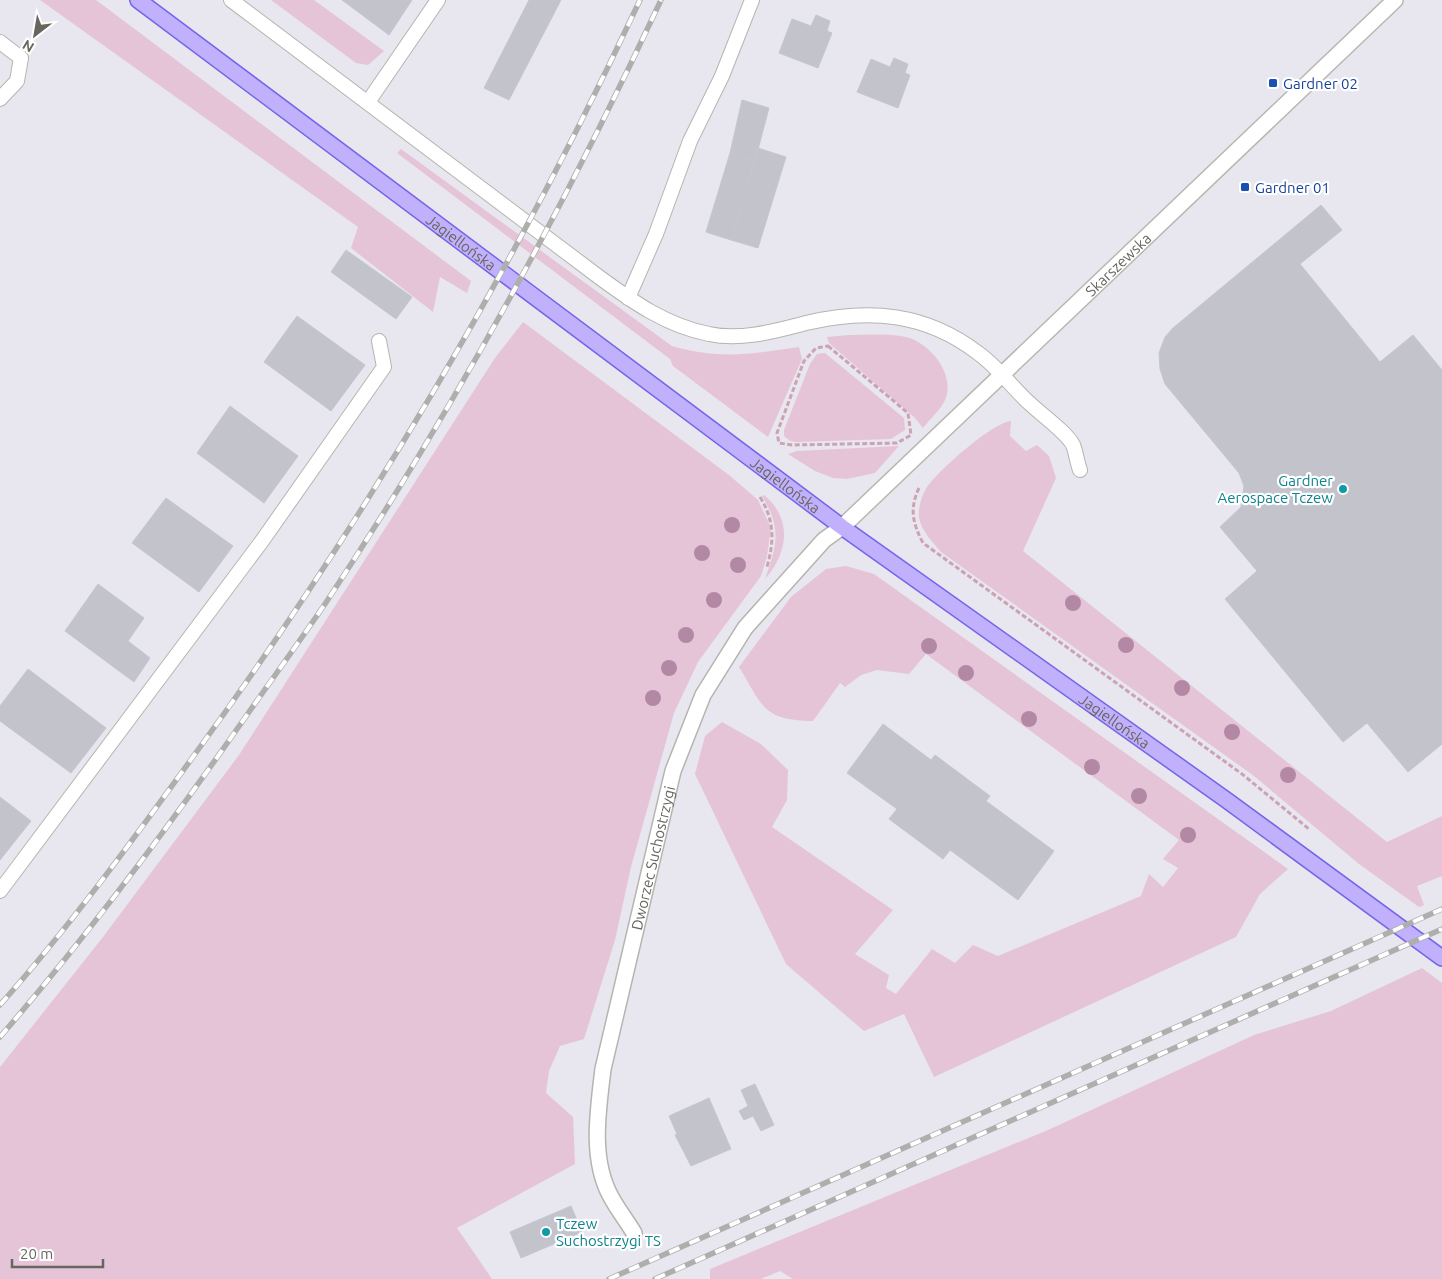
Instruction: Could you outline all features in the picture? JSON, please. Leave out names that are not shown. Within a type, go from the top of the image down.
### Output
[{"type":"main road","name":"Jagiellońska","points":[[138,0],[842,527],[1225,798],[1442,958]]},
{"type":"street","name":"Skarszewska","points":[[842,527],[1394,0]]},
{"type":"street","name":"Dworzec Suchostrzygi","points":[[634,1233],[611,1196],[602,1173],[597,1117],[603,1069],[673,771],[704,695],[745,628],[824,540],[842,527]]},
{"type":"lane","points":[[231,0],[628,298],[656,315],[680,326],[710,335],[749,336],[851,316],[906,318],[951,334],[979,354],[1029,404],[1072,443],[1080,470]]},
{"type":"lane","points":[[368,102],[438,0]]},
{"type":"lane","points":[[628,298],[656,234],[690,141],[722,76],[752,0]]},
{"type":"lane","points":[[0,42],[21,58],[17,81],[0,99]]},
{"type":"lane","points":[[0,891],[262,540],[384,368],[379,340]]},
{"type":"path","points":[[828,346],[908,413],[911,435],[897,443],[792,445],[779,443],[777,433],[804,361],[816,348],[828,346]]},
{"type":"path","points":[[921,485],[914,502],[912,516],[924,543],[1242,774],[1317,835]]},
{"type":"shaded area","points":[[40,0],[96,0],[471,281],[467,293],[440,277],[433,312],[351,248],[358,227]]},
{"type":"shaded area","points":[[271,0],[314,0],[384,51],[368,65],[356,63]]},
{"type":"shaded area","points":[[401,149],[672,346],[721,354],[750,353],[799,347],[802,359],[768,437],[673,366],[670,359],[397,153]]},
{"type":"shaded area","points":[[523,322],[729,475],[758,500],[771,528],[767,556],[761,576],[698,662],[674,713],[631,867],[615,940],[584,1039],[560,1046],[549,1071],[546,1093],[573,1117],[575,1164],[457,1228],[492,1279],[0,1279],[0,1067],[103,937],[239,755],[495,358]]},
{"type":"shaded area","points":[[848,335],[906,337],[922,345],[937,358],[946,376],[948,385],[946,399],[923,428],[915,418],[829,343],[827,337]]},
{"type":"shaded area","points":[[825,353],[904,418],[905,430],[891,439],[796,442],[790,441],[784,436],[784,430],[810,364],[817,354]]},
{"type":"shaded area","points":[[1011,421],[1010,436],[1026,451],[1037,445],[1049,456],[1056,478],[1023,551],[1387,842],[1442,816],[1442,876],[1417,886],[1424,905],[1419,907],[1359,864],[1254,776],[941,552],[934,544],[924,531],[919,517],[921,501],[927,487],[966,448],[992,429]]},
{"type":"shaded area","points":[[899,446],[875,473],[847,479],[833,478],[815,471],[788,454],[797,451]]},
{"type":"shaded area","points":[[764,495],[780,515],[784,536],[779,558],[765,579],[776,537],[773,518],[762,496]]},
{"type":"shaded area","points":[[846,566],[874,574],[1288,869],[1260,894],[1236,937],[934,1077],[904,1014],[864,1031],[786,964],[695,774],[705,736],[722,722],[761,744],[788,770],[787,800],[772,827],[893,910],[855,954],[889,975],[886,988],[896,994],[932,949],[955,963],[973,945],[998,956],[1141,896],[1149,874],[1163,887],[1178,868],[1163,859],[1179,840],[926,654],[909,674],[877,670],[861,675],[845,687],[840,683],[813,721],[783,718],[766,708],[739,667],[791,597],[826,569]]},
{"type":"shaded area","points":[[1422,968],[1442,983],[1442,1279],[793,1279],[780,1271],[761,1279],[710,1279],[710,1269],[1048,1130],[1254,1035],[1331,1011]]},
{"type":"building","points":[[342,0],[412,0],[389,35]]},
{"type":"building","points":[[529,0],[561,0],[509,100],[484,88]]},
{"type":"building","points":[[816,15],[830,21],[827,31],[832,33],[818,68],[779,53],[792,19],[811,26]]},
{"type":"building","points":[[894,58],[908,64],[905,73],[910,75],[898,108],[857,92],[871,59],[890,67]]},
{"type":"building","points":[[742,100],[769,108],[755,161],[730,153]]},
{"type":"building","points":[[758,148],[786,157],[758,248],[731,240]]},
{"type":"building","points":[[730,153],[755,161],[731,240],[706,232]]},
{"type":"building","name":"Gardner Aerospace Tczew","points":[[1321,205],[1342,230],[1300,264],[1380,362],[1413,335],[1442,370],[1442,744],[1408,772],[1367,723],[1343,742],[1225,599],[1257,571],[1220,527],[1241,507],[1244,486],[1239,473],[1165,384],[1160,369],[1159,353],[1165,337],[1173,328]]},
{"type":"building","points":[[346,250],[412,297],[396,319],[331,272]]},
{"type":"building","points":[[297,316],[365,365],[331,411],[264,362]]},
{"type":"building","points":[[230,406],[298,456],[264,503],[197,453]]},
{"type":"building","points":[[166,498],[233,546],[199,592],[132,543]]},
{"type":"building","points":[[98,584],[144,618],[128,641],[150,658],[134,682],[65,631]]},
{"type":"building","points":[[28,669],[106,728],[71,773],[0,721],[0,706]]},
{"type":"building","points":[[883,724],[931,760],[935,755],[990,796],[986,801],[1054,851],[1018,900],[950,850],[943,859],[889,819],[897,809],[847,773]]},
{"type":"building","points":[[0,797],[31,821],[0,860]]},
{"type":"building","points":[[755,1084],[774,1125],[761,1131],[753,1116],[744,1120],[739,1111],[748,1106],[741,1090]]},
{"type":"building","points":[[709,1098],[731,1149],[691,1166],[675,1135],[677,1134],[669,1116]]},
{"type":"building","name":"Tczew Suchostrzygi TS","points":[[571,1206],[582,1232],[521,1258],[510,1232]]},
{"type":"railway","points":[[0,1005],[76,914],[172,786],[320,574],[379,482],[436,388],[490,293],[592,99],[640,0]]},
{"type":"railway","points":[[0,1037],[65,959],[159,837],[308,629],[374,529],[419,456],[505,307],[586,155],[661,0]]},
{"type":"railway","points":[[609,1279],[1442,909]]},
{"type":"railway","points":[[655,1279],[1442,929]]},
{"type":"place","name":"Gardner 02","points":[[1273,83]]},
{"type":"place","name":"Gardner 01","points":[[1245,187]]},
{"type":"place","name":"Gardner Aerospace Tczew","points":[[1343,489]]},
{"type":"place","name":"Tczew Suchostrzygi TS","points":[[546,1232]]}]
